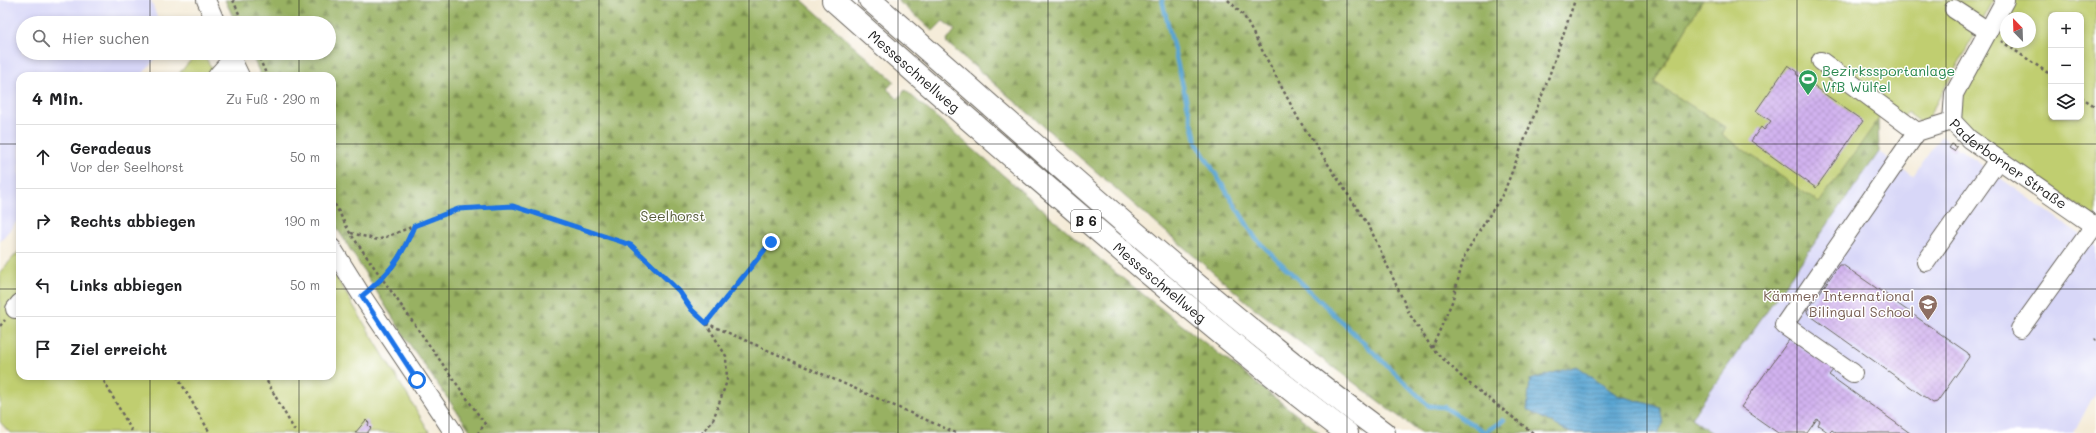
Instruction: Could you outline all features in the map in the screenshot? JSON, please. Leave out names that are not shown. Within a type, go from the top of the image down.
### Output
[{"type":"highway","name":"Messeschnellweg","points":[[833,0],[932,88],[1098,231],[1209,324],[1347,433]]},
{"type":"highway","name":"Messeschnellweg","points":[[870,0],[1108,209],[1320,385],[1384,433]]},
{"type":"street","points":[[206,0],[213,16]]},
{"type":"street","name":"Paderborner Straße","points":[[2005,0],[1954,94],[1952,121],[1969,139],[2095,227]]},
{"type":"street","points":[[1954,10],[1988,31]]},
{"type":"street","points":[[220,72],[227,60]]},
{"type":"street","points":[[232,60],[238,72]]},
{"type":"street","points":[[1821,61],[1917,132]]},
{"type":"street","points":[[1853,373],[1784,325],[1917,132],[1952,121]]},
{"type":"street","points":[[1926,262],[1998,160]]},
{"type":"street","points":[[2020,329],[2095,227]]},
{"type":"street","points":[[336,254],[362,296],[454,433]]},
{"type":"path","points":[[233,0],[240,16]]},
{"type":"path","points":[[1228,0],[1244,16],[1299,120],[1370,228],[1410,315],[1432,348],[1465,380],[1533,433]]},
{"type":"path","points":[[1432,348],[1452,302],[1465,254],[1504,192],[1546,85],[1575,0]]},
{"type":"path","points":[[1988,31],[2048,73]]},
{"type":"path","points":[[260,60],[265,72]]},
{"type":"path","points":[[2084,99],[2096,107]]},
{"type":"path","points":[[336,206],[350,233],[485,424],[478,433]]},
{"type":"path","points":[[350,233],[378,240],[458,209],[513,206],[631,245],[679,291],[692,310],[706,323],[726,356],[727,381],[713,420],[702,433]]},
{"type":"path","points":[[362,296],[383,279],[404,250],[414,226]]},
{"type":"path","points":[[706,323],[771,242]]},
{"type":"path","points":[[706,323],[956,433]]},
{"type":"path","points":[[103,380],[133,433]]},
{"type":"path","points":[[179,380],[210,433]]},
{"type":"path","points":[[266,380],[296,433]]},
{"type":"shaded area","points":[[0,0],[151,0],[157,16],[16,16],[16,60],[154,60],[144,72],[16,72],[16,223],[0,241]]},
{"type":"shaded area","name":"Kämmer International Bilingual School","points":[[1941,136],[2096,246],[2096,395],[2089,404],[2074,433],[1712,433],[1691,418],[1879,152],[1913,176]]},
{"type":"green space","name":"Seelhorst","points":[[225,0],[802,0],[894,81],[887,89],[898,99],[905,90],[1117,274],[1320,433],[472,433],[408,342],[336,226],[336,72],[259,72],[254,60],[336,60],[336,16],[233,16]]},
{"type":"green space","points":[[897,0],[1703,0],[1654,82],[1725,127],[1721,134],[1819,202],[1878,119],[1879,152],[1691,418],[1712,433],[1421,433],[1253,307],[946,42],[955,30],[943,21],[933,31]]},
{"type":"green space","name":"Bezirkssportanlage VfB Wülfel","points":[[1703,0],[1994,0],[1924,125],[1907,112],[1901,121],[1885,110],[1819,203],[1721,134],[1725,127],[1654,82]]},
{"type":"green space","points":[[2012,0],[2096,0],[2096,219],[1970,130],[1959,118],[1960,95],[2000,22],[2000,48],[2036,48],[2036,12],[2005,12]]},
{"type":"green space","points":[[191,60],[207,60],[214,72],[180,72]]},
{"type":"green space","points":[[16,254],[16,380],[336,380],[336,277],[430,433],[10,433],[0,422],[0,272]]},
{"type":"water","points":[[1576,366],[1617,395],[1660,407],[1663,424],[1658,433],[1571,433],[1527,410],[1530,380]]},
{"type":"building","points":[[1788,65],[1798,72],[1796,74],[1863,121],[1816,188],[1751,141],[1761,127],[1764,130],[1771,121],[1756,111]]},
{"type":"building","points":[[1952,144],[1957,147],[1954,151],[1949,148]]},
{"type":"building","points":[[1839,265],[1843,265],[1882,292],[1883,291],[1888,295],[1888,297],[1968,353],[1969,357],[1937,402],[1933,403],[1808,314],[1807,311]]},
{"type":"building","points":[[1789,340],[1833,370],[1829,375],[1910,433],[1836,433],[1832,430],[1829,433],[1818,425],[1820,421],[1817,419],[1807,433],[1778,433],[1741,407]]},
{"type":"building","points":[[366,420],[371,428],[367,433],[355,433]]},
{"type":"waterway","points":[[1162,0],[1197,144],[1256,239],[1429,406],[1444,407],[1485,432],[1504,420]]},
{"type":"place","name":"Bezirkssportanlage VfB Wülfel","points":[[1808,96]]},
{"type":"place","name":"Kämmer International Bilingual School","points":[[1928,321]]},
{"type":"route","points":[[417,380],[362,296],[383,279],[404,250],[414,226],[458,209],[513,206],[631,245],[679,291],[692,310],[706,323],[771,242]]}]
